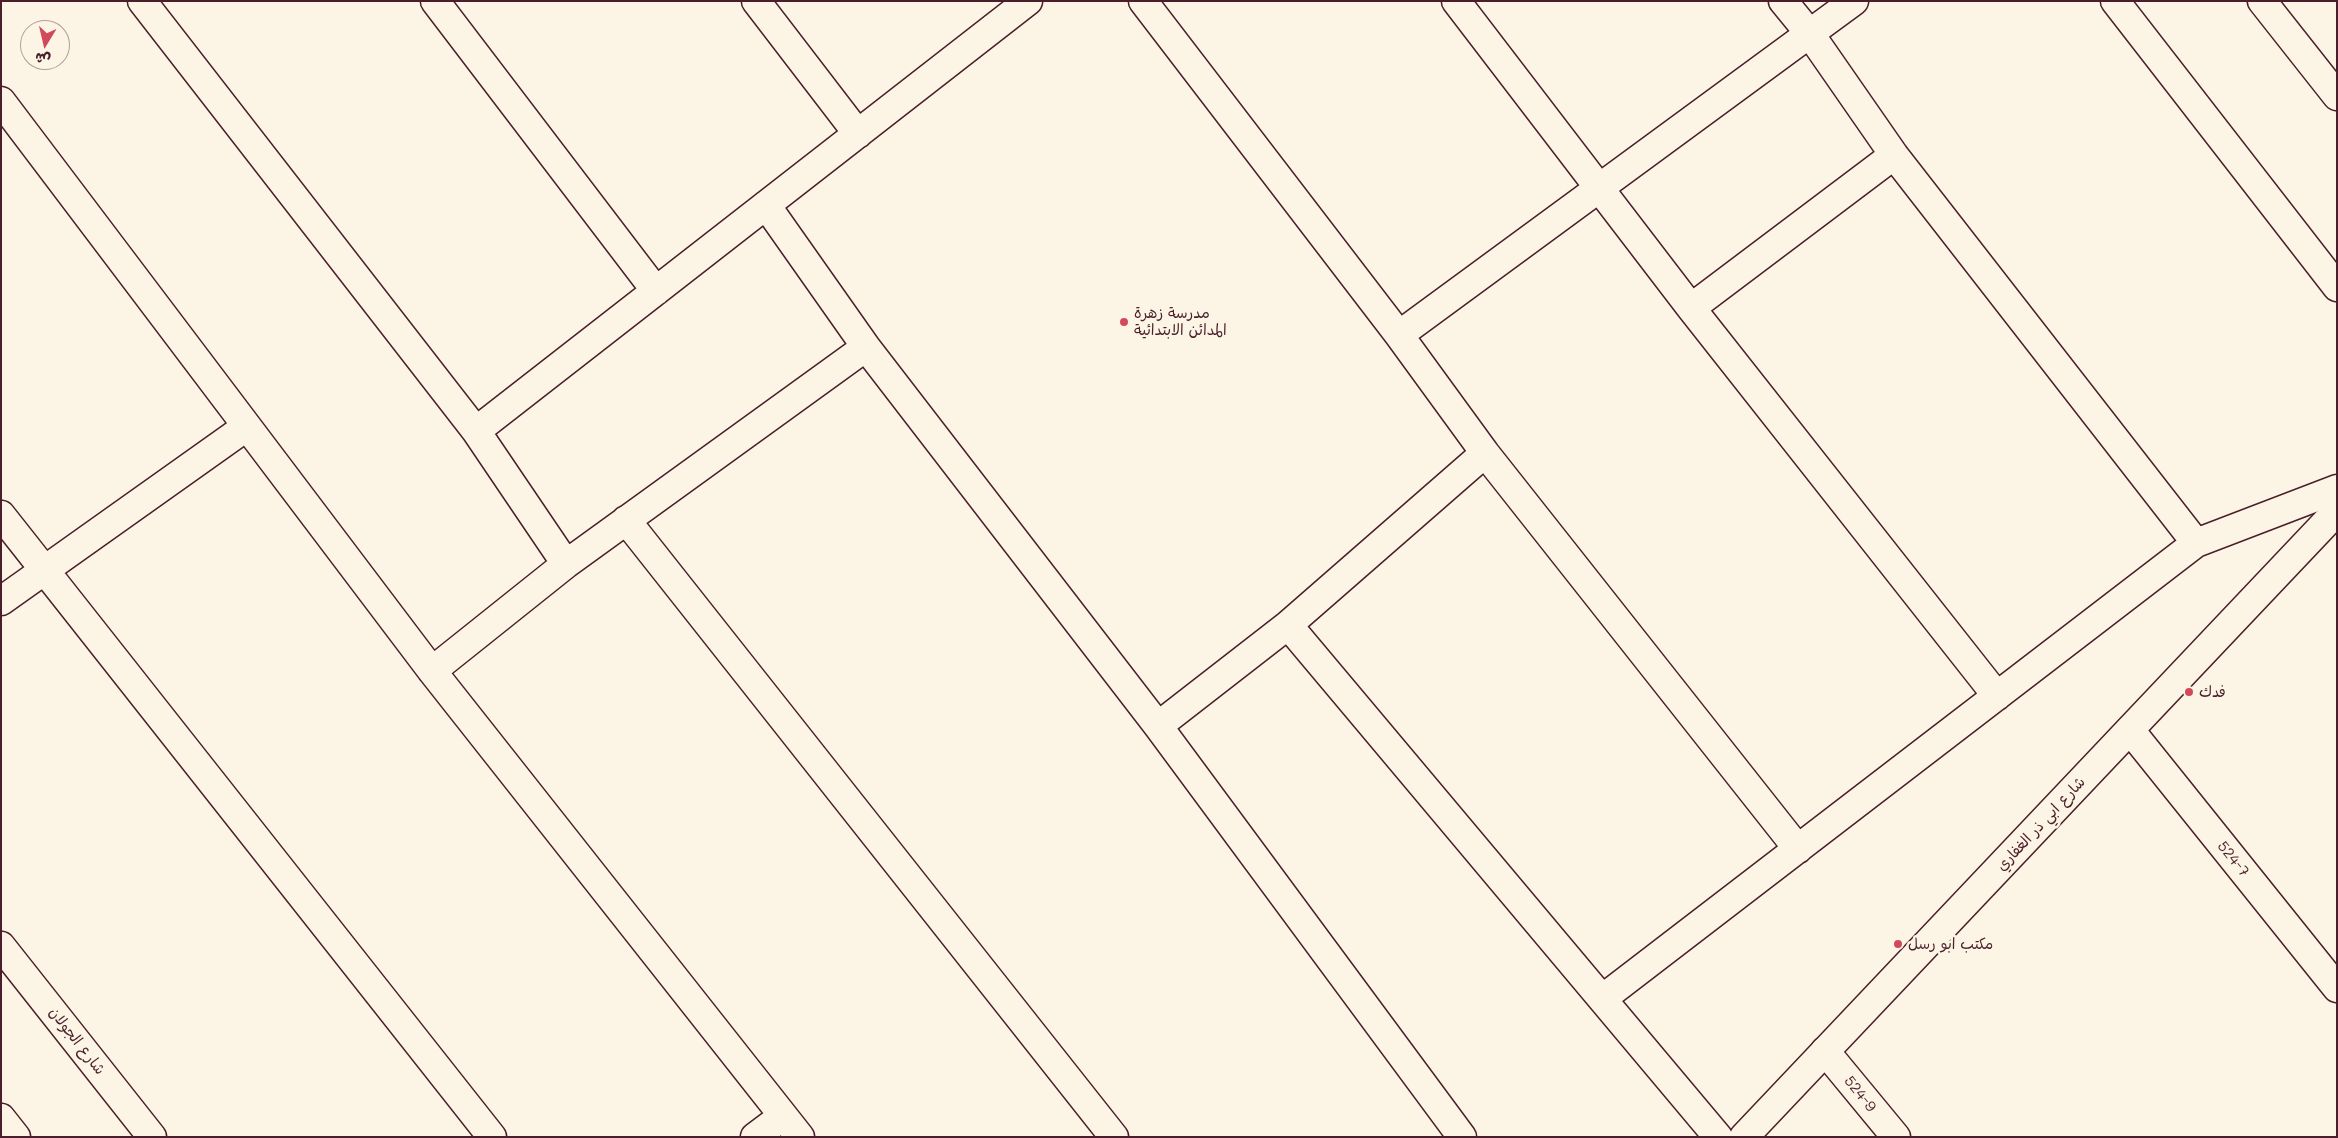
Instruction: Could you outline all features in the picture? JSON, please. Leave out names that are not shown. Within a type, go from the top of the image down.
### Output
[{"type":"street","points":[[142,1],[476,431],[566,564]]},
{"type":"street","points":[[435,1],[656,291]]},
{"type":"street","points":[[756,1],[858,134]]},
{"type":"street","points":[[476,431],[1028,1]]},
{"type":"street","points":[[1143,1],[1399,336],[1485,453],[1798,850]]},
{"type":"street","points":[[1456,1],[1690,308],[1997,696]]},
{"type":"street","points":[[1783,1],[1810,34],[1894,155],[2196,543]]},
{"type":"street","points":[[1399,336],[1854,1]]},
{"type":"street","points":[[2115,1],[2337,287]]},
{"type":"street","points":[[2262,1],[2337,96]]},
{"type":"street","points":[[1,101],[432,671],[800,1137]]},
{"type":"street","points":[[1690,308],[1894,155]]},
{"type":"street","points":[[766,205],[866,347],[1158,726],[1462,1137]]},
{"type":"street","points":[[432,671],[566,564],[866,347]]},
{"type":"street","points":[[1,601],[246,427]]},
{"type":"street","points":[[1158,726],[1288,625],[1485,453]]},
{"type":"street","points":[[1602,999],[2196,543],[2337,489]]},
{"type":"street","name":"شارع ابي ذر الغفاري","points":[[1744,1137],[2337,511]]},
{"type":"street","points":[[1,514],[492,1137]]},
{"type":"street","points":[[626,520],[1114,1137]]},
{"type":"street","points":[[1288,625],[1718,1137]]},
{"type":"street","name":"524-7","points":[[2130,730],[2337,988]]},
{"type":"street","name":"شارع الجولان","points":[[1,946],[152,1137]]},
{"type":"street","name":"524-9","points":[[1825,1051],[1896,1137]]},
{"type":"street","points":[[755,1137],[783,1116]]},
{"type":"street","points":[[1,1118],[16,1137]]},
{"type":"place","name":"مدرسة زهرة المدائن الابتدائية","points":[[1124,322]]},
{"type":"place","name":"فدك","points":[[2189,692]]},
{"type":"place","name":"مكتب ابو رسل","points":[[1898,944]]}]
